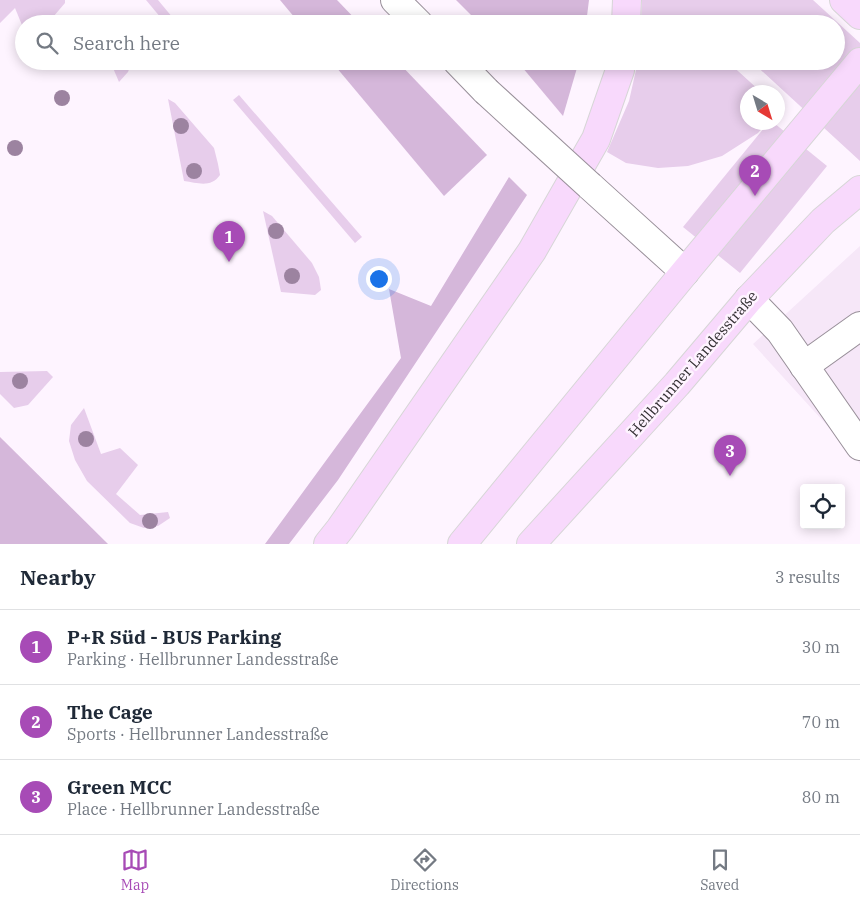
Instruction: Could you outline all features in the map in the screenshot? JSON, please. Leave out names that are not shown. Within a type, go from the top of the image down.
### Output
[{"type":"main road","points":[[626,15],[627,0]]},
{"type":"main road","points":[[844,0],[860,15]]},
{"type":"main road","points":[[462,544],[860,62]]},
{"type":"main road","points":[[328,544],[346,521],[532,251],[596,139],[620,70]]},
{"type":"main road","name":"Hellbrunner Landesstraße","points":[[531,544],[677,384],[749,299],[823,221],[860,190]]},
{"type":"street","points":[[395,0],[410,15]]},
{"type":"street","points":[[466,70],[486,91],[685,272]]},
{"type":"street","points":[[749,299],[780,331],[860,446]]},
{"type":"street","points":[[804,366],[860,326]]},
{"type":"shaded area","points":[[0,0],[65,0],[65,3],[55,15],[18,15],[15,8],[0,23]]},
{"type":"shaded area","points":[[146,0],[158,0],[170,15],[158,15]]},
{"type":"shaded area","points":[[280,0],[337,0],[351,15],[292,15]]},
{"type":"shaded area","points":[[456,0],[589,0],[587,15],[471,15]]},
{"type":"shaded area","points":[[642,0],[813,0],[829,15],[641,15]]},
{"type":"shaded area","points":[[845,29],[860,43],[860,161],[785,92],[785,85],[777,85],[761,70],[845,70]]},
{"type":"shaded area","points":[[114,70],[129,70],[128,72],[119,82]]},
{"type":"shaded area","points":[[339,70],[406,70],[487,155],[444,196]]},
{"type":"shaded area","points":[[525,70],[576,70],[563,116]]},
{"type":"shaded area","points":[[636,70],[737,70],[753,85],[740,85],[740,130],[761,130],[722,156],[688,166],[658,168],[626,163],[607,152],[629,101]]},
{"type":"shaded area","points":[[239,95],[362,237],[355,243],[233,100]]},
{"type":"shaded area","points":[[168,99],[175,103],[214,148],[220,175],[213,182],[204,184],[184,181]]},
{"type":"shaded area","points":[[762,130],[783,130],[827,166],[740,273],[683,227]]},
{"type":"shaded area","points":[[509,177],[527,195],[338,480],[289,544],[265,544],[401,358],[389,289],[431,306]]},
{"type":"shaded area","points":[[263,211],[272,216],[312,263],[319,277],[321,290],[315,295],[281,292]]},
{"type":"shaded area","points":[[860,246],[860,464],[854,455],[753,344]]},
{"type":"shaded area","points":[[47,371],[53,377],[28,405],[14,408],[0,394],[0,372]]},
{"type":"shaded area","points":[[84,408],[101,454],[120,448],[138,465],[116,494],[140,515],[168,512],[170,518],[158,526],[144,528],[130,523],[87,481],[75,460],[69,441],[71,425]]},
{"type":"shaded area","points":[[0,437],[108,544],[0,544]]},
{"type":"place","name":"The Cage","points":[[755,196]]},
{"type":"place","name":"P+R Süd - BUS Parking","points":[[229,262]]},
{"type":"place","name":"Green MCC","points":[[730,476]]}]
